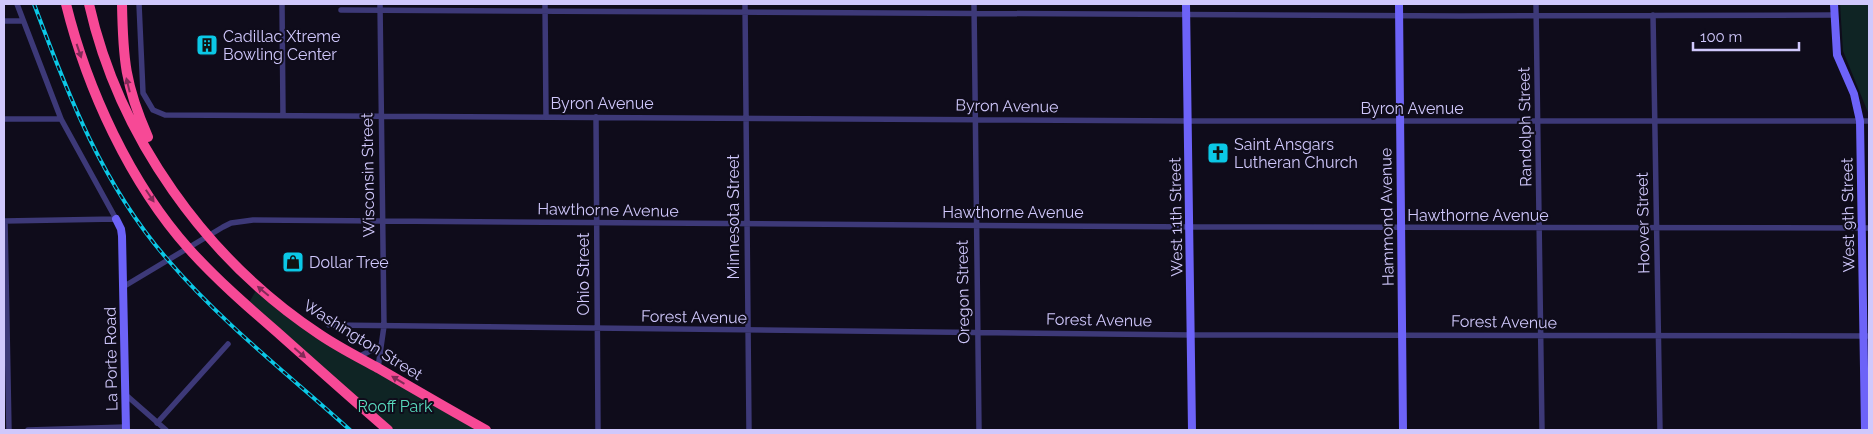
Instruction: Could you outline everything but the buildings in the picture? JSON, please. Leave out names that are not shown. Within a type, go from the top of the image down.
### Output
[{"type":"highway","points":[[66,4],[86,72],[106,119],[146,190],[188,248],[228,289],[388,430]]},
{"type":"highway","name":"Washington Street","points":[[89,4],[117,88],[136,128],[166,179],[206,236],[242,273],[276,302],[319,334],[486,430]]},
{"type":"highway","points":[[122,4],[122,54],[127,78],[135,108],[166,179]]},
{"type":"street","points":[[9,430],[4,221],[116,219],[61,119],[17,4]]},
{"type":"street","name":"Byron Avenue","points":[[139,4],[141,86],[148,105],[158,114],[165,115],[1188,121],[1869,121]]},
{"type":"street","points":[[282,4],[283,115]]},
{"type":"street","points":[[545,4],[546,117]]},
{"type":"street","name":"Minnesota Street","points":[[745,4],[749,430]]},
{"type":"street","name":"Oregon Street","points":[[974,4],[979,430]]},
{"type":"street","name":"West 11th Street","points":[[1186,4],[1192,430]]},
{"type":"street","name":"Hammond Avenue","points":[[1399,4],[1403,430]]},
{"type":"street","name":"Randolph Street","points":[[1536,4],[1541,228],[1542,430]]},
{"type":"street","name":"West 9th Street","points":[[1834,4],[1837,55],[1854,94],[1860,121],[1865,228],[1865,430]]},
{"type":"street","points":[[341,10],[380,7],[545,11],[1834,15]]},
{"type":"street","name":"Wisconsin Street","points":[[378,368],[384,326],[380,7]]},
{"type":"street","name":"Hoover Street","points":[[1653,15],[1660,430]]},
{"type":"street","points":[[4,21],[23,21]]},
{"type":"street","name":"Ohio Street","points":[[596,117],[598,430]]},
{"type":"street","points":[[4,118],[61,119]]},
{"type":"street","name":"La Porte Road","points":[[116,219],[121,229],[126,429]]},
{"type":"street","name":"Hawthorne Avenue","points":[[167,260],[230,223],[241,221],[1401,228],[1865,228]]},
{"type":"street","name":"La Porte Road","points":[[123,287],[167,260]]},
{"type":"street","name":"Forest Avenue","points":[[329,325],[748,332],[978,332],[1191,336],[1866,336]]},
{"type":"street","points":[[157,423],[228,344]]},
{"type":"street","points":[[358,357],[380,346]]},
{"type":"street","points":[[126,395],[166,430]]},
{"type":"street","points":[[28,430],[126,429]]},
{"type":"green space","points":[[1840,4],[1869,4],[1869,115],[1843,51]]},
{"type":"green space","name":"Rooff Park","points":[[258,287],[298,319],[487,430],[386,430],[247,306]]},
{"type":"railway","points":[[34,4],[60,72],[89,138],[124,202],[145,231],[189,283],[233,327],[350,430]]},
{"type":"place","name":"Cadillac Xtreme Bowling Center","points":[[207,45]]},
{"type":"place","name":"Saint Ansgars Lutheran Church","points":[[1218,153]]},
{"type":"place","name":"Dollar Tree","points":[[293,262]]}]
